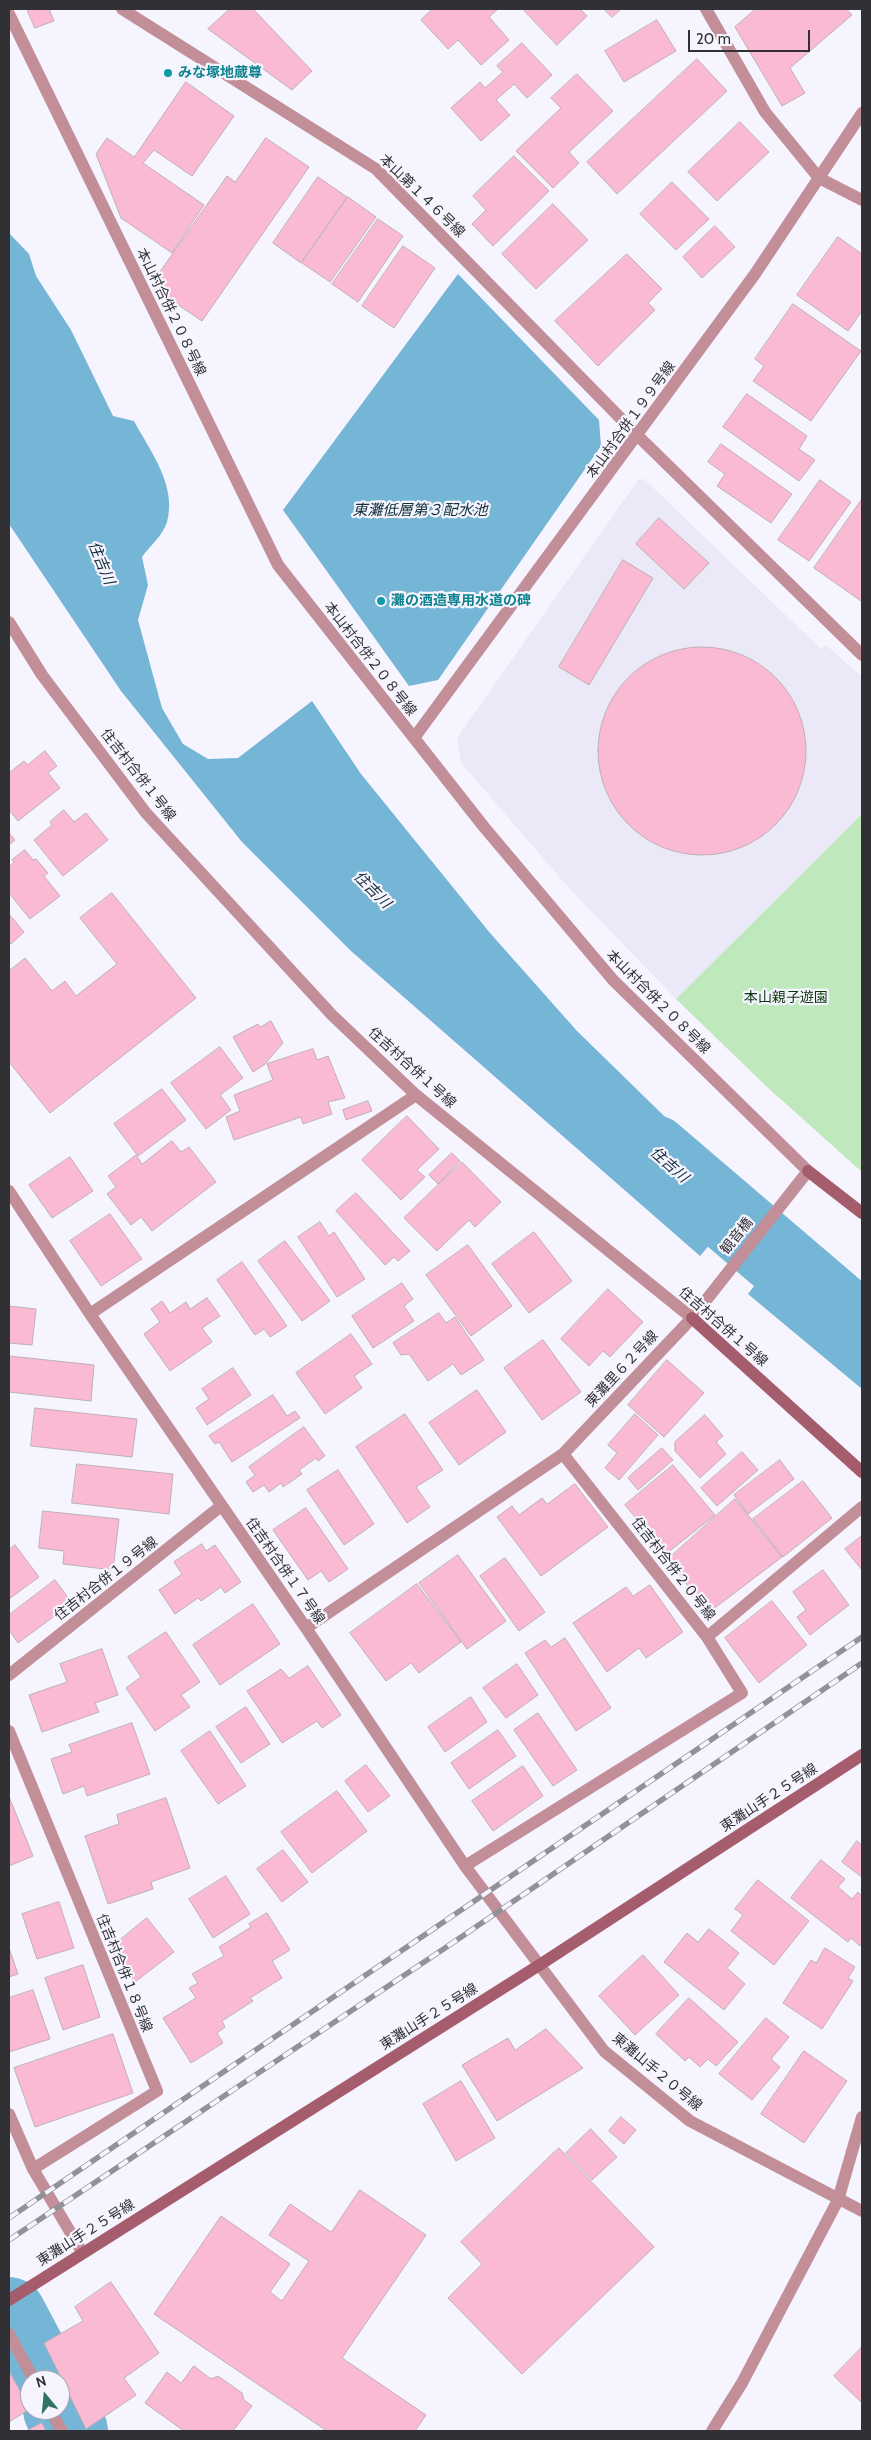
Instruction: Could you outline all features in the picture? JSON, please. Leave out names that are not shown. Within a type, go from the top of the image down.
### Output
[{"type":"street","name":"本山第１４６号線","points":[[122,9],[376,170],[638,436],[862,655]]},
{"type":"street","points":[[706,9],[765,112],[819,178],[862,200]]},
{"type":"street","name":"本山村合併２０８号線","points":[[9,14],[278,565],[484,827],[612,980],[808,1171],[862,1213]]},
{"type":"street","name":"本山村合併１９９号線","points":[[414,738],[638,436],[754,274],[862,112]]},
{"type":"street","name":"住吉村合併１号線","points":[[9,622],[42,675],[146,813],[332,1015],[416,1095],[692,1318],[862,1472]]},
{"type":"street","points":[[90,1314],[416,1095]]},
{"type":"street","name":"観音橋","points":[[702,1304],[808,1171]]},
{"type":"street","name":"住吉村合併１７号線","points":[[9,1191],[90,1314],[306,1628],[465,1866],[541,1964]]},
{"type":"street","name":"東灘里６２号線","points":[[562,1454],[692,1318],[702,1304]]},
{"type":"street","points":[[306,1628],[562,1454]]},
{"type":"street","name":"住吉村合併２０号線","points":[[465,1866],[742,1693],[707,1637],[562,1454]]},
{"type":"street","name":"住吉村合併１９号線","points":[[9,1675],[221,1506]]},
{"type":"street","points":[[707,1637],[862,1508]]},
{"type":"street","name":"住吉村合併１８号線","points":[[9,1731],[156,2091],[34,2169]]},
{"type":"street","name":"東灘山手２５号線","points":[[9,2300],[82,2252],[541,1964],[862,1755]]},
{"type":"street","name":"東灘山手２０号線","points":[[541,1964],[604,2051],[690,2121],[862,2211]]},
{"type":"street","points":[[9,2114],[34,2169],[82,2252]]},
{"type":"street","points":[[712,2431],[742,2383],[838,2200],[862,2117]]},
{"type":"street","points":[[9,2334],[29,2370]]},
{"type":"street","points":[[56,2420],[62,2431]]},
{"type":"shaded area","points":[[644,479],[821,649],[826,645],[862,677],[862,814],[676,999],[569,888],[461,763],[457,738],[638,480]]},
{"type":"green space","name":"本山親子遊園","points":[[862,814],[862,1172],[766,1086],[676,999]]},
{"type":"water","points":[[9,233],[29,254],[36,276],[71,330],[113,416],[134,421],[154,456],[165,482],[169,508],[167,522],[159,536],[142,557],[148,585],[138,620],[162,708],[183,744],[208,759],[238,758],[312,701],[361,774],[490,933],[577,1031],[701,1152],[753,1194],[700,1256],[351,951],[242,842],[121,691],[9,524]]},
{"type":"water","name":"東灘低層第３配水池","points":[[458,274],[599,420],[601,446],[438,680],[409,686],[283,510]]},
{"type":"water","points":[[797,1230],[862,1285],[862,1389],[748,1294]]},
{"type":"building","points":[[27,9],[49,9],[54,21],[35,28]]},
{"type":"building","points":[[230,9],[253,9],[312,71],[292,90],[208,29]]},
{"type":"building","points":[[433,9],[498,9],[489,17],[509,40],[481,65],[458,40],[448,49],[421,20]]},
{"type":"building","points":[[523,9],[580,9],[587,16],[557,45]]},
{"type":"building","points":[[604,9],[621,9],[612,17]]},
{"type":"building","points":[[756,9],[846,9],[852,15],[790,68],[805,93],[782,106],[735,27]]},
{"type":"building","points":[[657,20],[676,51],[624,82],[605,51]]},
{"type":"building","points":[[522,43],[552,75],[527,98],[514,84],[496,100],[510,115],[481,141],[451,108],[480,82],[485,88],[503,72],[497,66]]},
{"type":"building","points":[[697,59],[727,91],[617,194],[587,162]]},
{"type":"building","points":[[577,74],[613,111],[569,152],[579,163],[553,188],[516,151],[561,108],[551,98]]},
{"type":"building","points":[[186,82],[234,116],[192,176],[154,150],[143,163],[204,205],[172,253],[121,218],[96,154],[107,138],[134,157]]},
{"type":"building","points":[[740,122],[769,152],[717,201],[688,172]]},
{"type":"building","points":[[266,138],[309,167],[202,321],[150,286],[227,176],[235,182]]},
{"type":"building","points":[[514,156],[549,191],[493,246],[472,224],[486,210],[473,196]]},
{"type":"building","points":[[318,177],[347,197],[301,263],[273,243]]},
{"type":"building","points":[[672,182],[709,219],[676,250],[640,214]]},
{"type":"building","points":[[348,197],[376,217],[330,282],[302,263]]},
{"type":"building","points":[[553,204],[588,240],[536,289],[502,254]]},
{"type":"building","points":[[378,219],[403,236],[358,302],[332,284]]},
{"type":"building","points":[[715,226],[735,247],[702,278],[683,257]]},
{"type":"building","points":[[838,237],[862,254],[862,311],[848,331],[797,295]]},
{"type":"building","points":[[403,246],[435,268],[394,328],[362,306]]},
{"type":"building","points":[[627,254],[662,289],[648,303],[655,310],[598,366],[555,321]]},
{"type":"building","points":[[793,304],[861,351],[811,421],[753,381],[764,366],[755,359]]},
{"type":"building","points":[[747,394],[807,436],[799,449],[815,460],[799,481],[723,427]]},
{"type":"building","points":[[721,444],[792,494],[771,523],[717,486],[725,474],[708,462]]},
{"type":"building","points":[[820,480],[851,502],[809,561],[778,540]]},
{"type":"building","points":[[862,499],[862,600],[861,601],[814,568]]},
{"type":"building","points":[[659,518],[709,563],[684,589],[636,544]]},
{"type":"building","points":[[623,560],[653,578],[589,685],[559,667]]},
{"type":"building","points":[[702,647],[722,649],[742,655],[768,671],[782,685],[798,711],[804,731],[806,751],[804,771],[798,791],[782,817],[768,831],[742,847],[722,853],[702,855],[682,853],[662,847],[636,831],[622,817],[606,791],[600,771],[598,751],[600,731],[606,711],[622,685],[636,671],[662,655],[682,649]]},
{"type":"building","points":[[45,751],[57,766],[48,773],[60,788],[18,821],[9,810],[9,773],[24,761],[27,765]]},
{"type":"building","points":[[64,810],[74,822],[86,813],[108,840],[63,876],[34,840],[52,825],[50,822]]},
{"type":"building","points":[[9,833],[15,840],[9,845]]},
{"type":"building","points":[[25,850],[48,873],[44,876],[60,896],[30,919],[9,893],[9,867],[14,862],[12,860]]},
{"type":"building","points":[[112,893],[196,998],[50,1113],[9,1062],[9,971],[25,958],[52,991],[65,981],[76,996],[117,964],[80,918]]},
{"type":"building","points":[[9,914],[24,932],[11,944],[9,941]]},
{"type":"building","points":[[271,1021],[283,1043],[264,1065],[253,1072],[233,1037],[258,1024],[260,1027]]},
{"type":"building","points":[[220,1047],[243,1078],[220,1095],[231,1110],[206,1129],[171,1083]]},
{"type":"building","points":[[313,1049],[317,1060],[328,1056],[345,1098],[328,1102],[332,1114],[303,1124],[301,1117],[234,1140],[226,1117],[240,1111],[234,1095],[273,1080],[267,1064]]},
{"type":"building","points":[[162,1089],[186,1120],[138,1156],[114,1124]]},
{"type":"building","points":[[368,1101],[372,1111],[346,1120],[343,1110]]},
{"type":"building","points":[[407,1116],[439,1149],[417,1170],[425,1177],[401,1200],[362,1160]]},
{"type":"building","points":[[172,1141],[181,1152],[189,1147],[216,1182],[152,1231],[141,1217],[131,1225],[107,1194],[116,1187],[108,1176],[136,1155],[142,1164]]},
{"type":"building","points":[[452,1153],[460,1161],[438,1184],[429,1175]]},
{"type":"building","points":[[70,1157],[93,1191],[52,1218],[29,1185]]},
{"type":"building","points":[[462,1162],[501,1202],[475,1227],[469,1220],[437,1251],[404,1218]]},
{"type":"building","points":[[356,1193],[410,1251],[398,1261],[394,1257],[385,1265],[336,1211]]},
{"type":"building","points":[[110,1214],[142,1259],[101,1286],[70,1241]]},
{"type":"building","points":[[320,1222],[329,1236],[334,1232],[365,1279],[337,1297],[298,1237]]},
{"type":"building","points":[[534,1232],[572,1281],[529,1313],[492,1264]]},
{"type":"building","points":[[285,1241],[330,1301],[302,1321],[258,1261]]},
{"type":"building","points":[[468,1245],[512,1306],[471,1336],[426,1275]]},
{"type":"building","points":[[242,1262],[287,1326],[270,1337],[264,1329],[255,1335],[217,1280]]},
{"type":"building","points":[[402,1283],[413,1299],[404,1306],[414,1321],[373,1348],[352,1316]]},
{"type":"building","points":[[608,1289],[643,1322],[610,1357],[603,1351],[589,1366],[561,1339]]},
{"type":"building","points":[[207,1298],[220,1316],[202,1328],[212,1342],[170,1371],[144,1334],[160,1322],[151,1309],[162,1301],[170,1313],[186,1302],[190,1309]]},
{"type":"building","points":[[9,1306],[36,1309],[32,1345],[9,1343]]},
{"type":"building","points":[[439,1313],[446,1323],[455,1317],[484,1360],[461,1375],[453,1364],[428,1381],[409,1354],[401,1355],[393,1343]]},
{"type":"building","points":[[351,1334],[372,1364],[354,1376],[362,1388],[325,1414],[296,1373]]},
{"type":"building","points":[[543,1340],[581,1392],[542,1420],[504,1368]]},
{"type":"building","points":[[9,1356],[94,1365],[91,1401],[9,1392]]},
{"type":"building","points":[[667,1360],[704,1393],[664,1437],[628,1405]]},
{"type":"building","points":[[233,1368],[251,1395],[207,1425],[196,1408],[209,1399],[202,1389]]},
{"type":"building","points":[[477,1390],[506,1432],[459,1465],[429,1423]]},
{"type":"building","points":[[273,1395],[287,1416],[295,1411],[300,1418],[232,1462],[219,1442],[215,1444],[209,1436]]},
{"type":"building","points":[[35,1408],[137,1419],[132,1457],[31,1446]]},
{"type":"building","points":[[405,1414],[443,1470],[416,1487],[430,1507],[407,1523],[356,1447]]},
{"type":"building","points":[[635,1414],[658,1435],[619,1480],[605,1468],[617,1453],[608,1445]]},
{"type":"building","points":[[705,1415],[723,1436],[716,1442],[726,1454],[700,1478],[675,1451],[675,1442]]},
{"type":"building","points":[[304,1427],[325,1456],[318,1461],[316,1458],[299,1470],[302,1474],[283,1487],[281,1483],[269,1492],[264,1485],[253,1492],[246,1482],[255,1475],[249,1467]]},
{"type":"building","points":[[662,1448],[673,1460],[638,1490],[628,1478]]},
{"type":"building","points":[[742,1452],[758,1470],[717,1506],[701,1488]]},
{"type":"building","points":[[780,1460],[794,1479],[748,1514],[734,1495]]},
{"type":"building","points":[[77,1464],[173,1474],[169,1514],[72,1503]]},
{"type":"building","points":[[673,1465],[715,1515],[666,1554],[625,1505]]},
{"type":"building","points":[[338,1470],[374,1524],[344,1545],[307,1490]]},
{"type":"building","points":[[803,1481],[832,1518],[783,1557],[753,1519]]},
{"type":"building","points":[[575,1484],[608,1527],[541,1576],[497,1517],[512,1506],[519,1515],[542,1498],[547,1504]]},
{"type":"building","points":[[735,1499],[782,1557],[708,1613],[668,1559]]},
{"type":"building","points":[[306,1508],[348,1569],[329,1582],[321,1571],[308,1580],[273,1530]]},
{"type":"building","points":[[43,1511],[119,1519],[113,1570],[63,1564],[64,1551],[39,1548]]},
{"type":"building","points":[[862,1536],[862,1570],[845,1549]]},
{"type":"building","points":[[202,1544],[206,1551],[215,1545],[241,1582],[225,1593],[221,1587],[201,1601],[198,1598],[175,1614],[159,1590],[182,1574],[174,1562]]},
{"type":"building","points":[[15,1545],[39,1577],[9,1599],[9,1550]]},
{"type":"building","points":[[458,1555],[506,1621],[467,1649],[419,1583]]},
{"type":"building","points":[[505,1558],[545,1612],[519,1631],[480,1576]]},
{"type":"building","points":[[823,1570],[849,1605],[810,1635],[797,1617],[806,1610],[793,1592]]},
{"type":"building","points":[[55,1580],[72,1603],[18,1643],[9,1630],[9,1615]]},
{"type":"building","points":[[417,1584],[461,1642],[419,1673],[411,1663],[386,1681],[350,1633]]},
{"type":"building","points":[[650,1585],[683,1632],[646,1658],[639,1648],[607,1672],[573,1623],[626,1587],[633,1596]]},
{"type":"building","points":[[772,1601],[807,1645],[759,1683],[725,1638]]},
{"type":"building","points":[[253,1604],[280,1644],[220,1685],[193,1645]]},
{"type":"building","points":[[166,1632],[200,1682],[181,1695],[190,1707],[155,1731],[126,1688],[141,1677],[128,1657]]},
{"type":"building","points":[[565,1638],[611,1708],[576,1731],[525,1653],[545,1640],[551,1647]]},
{"type":"building","points":[[102,1649],[118,1695],[95,1703],[99,1712],[42,1732],[29,1695],[67,1682],[60,1664]]},
{"type":"building","points":[[517,1664],[538,1695],[506,1718],[483,1688]]},
{"type":"building","points":[[308,1666],[341,1715],[322,1728],[317,1721],[282,1743],[247,1691],[281,1669],[289,1678]]},
{"type":"building","points":[[471,1697],[487,1722],[445,1752],[428,1727]]},
{"type":"building","points":[[246,1707],[270,1744],[241,1763],[216,1727]]},
{"type":"building","points":[[538,1713],[577,1770],[553,1786],[514,1730]]},
{"type":"building","points":[[132,1723],[150,1774],[87,1796],[84,1786],[63,1794],[51,1759],[72,1752],[69,1745]]},
{"type":"building","points":[[498,1730],[516,1756],[469,1789],[451,1763]]},
{"type":"building","points":[[210,1731],[246,1786],[218,1804],[181,1751]]},
{"type":"building","points":[[366,1765],[390,1796],[368,1812],[345,1781]]},
{"type":"building","points":[[523,1766],[543,1796],[493,1831],[472,1801]]},
{"type":"building","points":[[337,1791],[367,1831],[312,1873],[281,1832]]},
{"type":"building","points":[[166,1798],[190,1868],[151,1882],[153,1889],[108,1904],[85,1836],[119,1824],[117,1815]]},
{"type":"building","points":[[9,1800],[33,1856],[9,1866]]},
{"type":"building","points":[[857,1841],[862,1845],[862,1877],[842,1862]]},
{"type":"building","points":[[283,1850],[308,1882],[282,1902],[257,1869]]},
{"type":"building","points":[[821,1860],[845,1879],[838,1887],[852,1899],[858,1892],[862,1896],[862,1943],[860,1946],[851,1938],[848,1942],[791,1898]]},
{"type":"building","points":[[226,1876],[250,1914],[213,1938],[189,1899]]},
{"type":"building","points":[[758,1880],[809,1921],[774,1965],[731,1931],[743,1915],[735,1909]]},
{"type":"building","points":[[59,1902],[74,1948],[37,1959],[22,1914]]},
{"type":"building","points":[[267,1913],[290,1950],[272,1961],[282,1978],[250,1998],[253,2001],[222,2021],[225,2027],[217,2033],[223,2043],[191,2063],[163,2018],[196,1998],[189,1988],[198,1983],[192,1974],[224,1956],[219,1947],[251,1927],[249,1924]]},
{"type":"building","points":[[147,1918],[174,1952],[135,1982],[109,1949]]},
{"type":"building","points":[[709,1929],[739,1953],[727,1968],[745,1984],[724,2010],[664,1962],[687,1933],[698,1942]]},
{"type":"building","points":[[9,1948],[18,1974],[9,1977]]},
{"type":"building","points":[[825,1948],[855,1967],[848,1978],[853,1981],[822,2029],[783,2003],[811,1960],[816,1963]]},
{"type":"building","points":[[643,1955],[679,1995],[635,2035],[599,1996]]},
{"type":"building","points":[[83,1965],[100,2017],[63,2030],[45,1978]]},
{"type":"building","points":[[33,1990],[50,2039],[9,2052],[9,1998]]},
{"type":"building","points":[[689,1998],[738,2042],[716,2066],[708,2059],[700,2067],[689,2057],[685,2061],[656,2034]]},
{"type":"building","points":[[766,2018],[789,2037],[771,2059],[780,2067],[752,2100],[719,2074]]},
{"type":"building","points":[[546,2029],[583,2068],[497,2121],[462,2065],[508,2038],[515,2050]]},
{"type":"building","points":[[113,2034],[133,2093],[35,2127],[14,2068]]},
{"type":"building","points":[[804,2051],[847,2081],[804,2143],[761,2114]]},
{"type":"building","points":[[461,2081],[495,2138],[456,2161],[423,2104]]},
{"type":"building","points":[[621,2117],[636,2130],[624,2144],[609,2131]]},
{"type":"building","points":[[591,2129],[617,2157],[592,2180],[566,2153]]},
{"type":"building","points":[[559,2148],[654,2247],[522,2374],[448,2298],[482,2264],[461,2242]]},
{"type":"building","points":[[360,2190],[426,2235],[342,2358],[426,2415],[415,2431],[327,2431],[154,2314],[221,2216],[290,2264],[270,2292],[282,2301],[309,2261],[269,2235],[290,2204],[331,2232]]},
{"type":"building","points":[[111,2282],[159,2353],[124,2378],[136,2395],[86,2429],[70,2396],[70,2370],[57,2370],[44,2343],[83,2321],[75,2307]]},
{"type":"building","points":[[862,2347],[862,2403],[834,2376]]},
{"type":"building","points":[[194,2366],[211,2379],[218,2376],[242,2393],[244,2400],[252,2406],[233,2431],[184,2431],[145,2403],[167,2372],[181,2383]]},
{"type":"building","points":[[9,2371],[20,2391],[20,2415],[9,2422]]},
{"type":"building","points":[[42,2423],[46,2431],[26,2431]]},
{"type":"waterway","name":"住吉川","points":[[654,1152],[862,1330]]},
{"type":"waterway","points":[[9,2314],[39,2370]]},
{"type":"waterway","points":[[65,2420],[71,2431]]},
{"type":"railway","points":[[9,2218],[862,1637]]},
{"type":"railway","points":[[9,2240],[448,1946],[862,1663]]},
{"type":"place","name":"みな塚地蔵尊","points":[[168,73]]},
{"type":"place","name":"灘の酒造専用水道の碑","points":[[381,601]]}]
